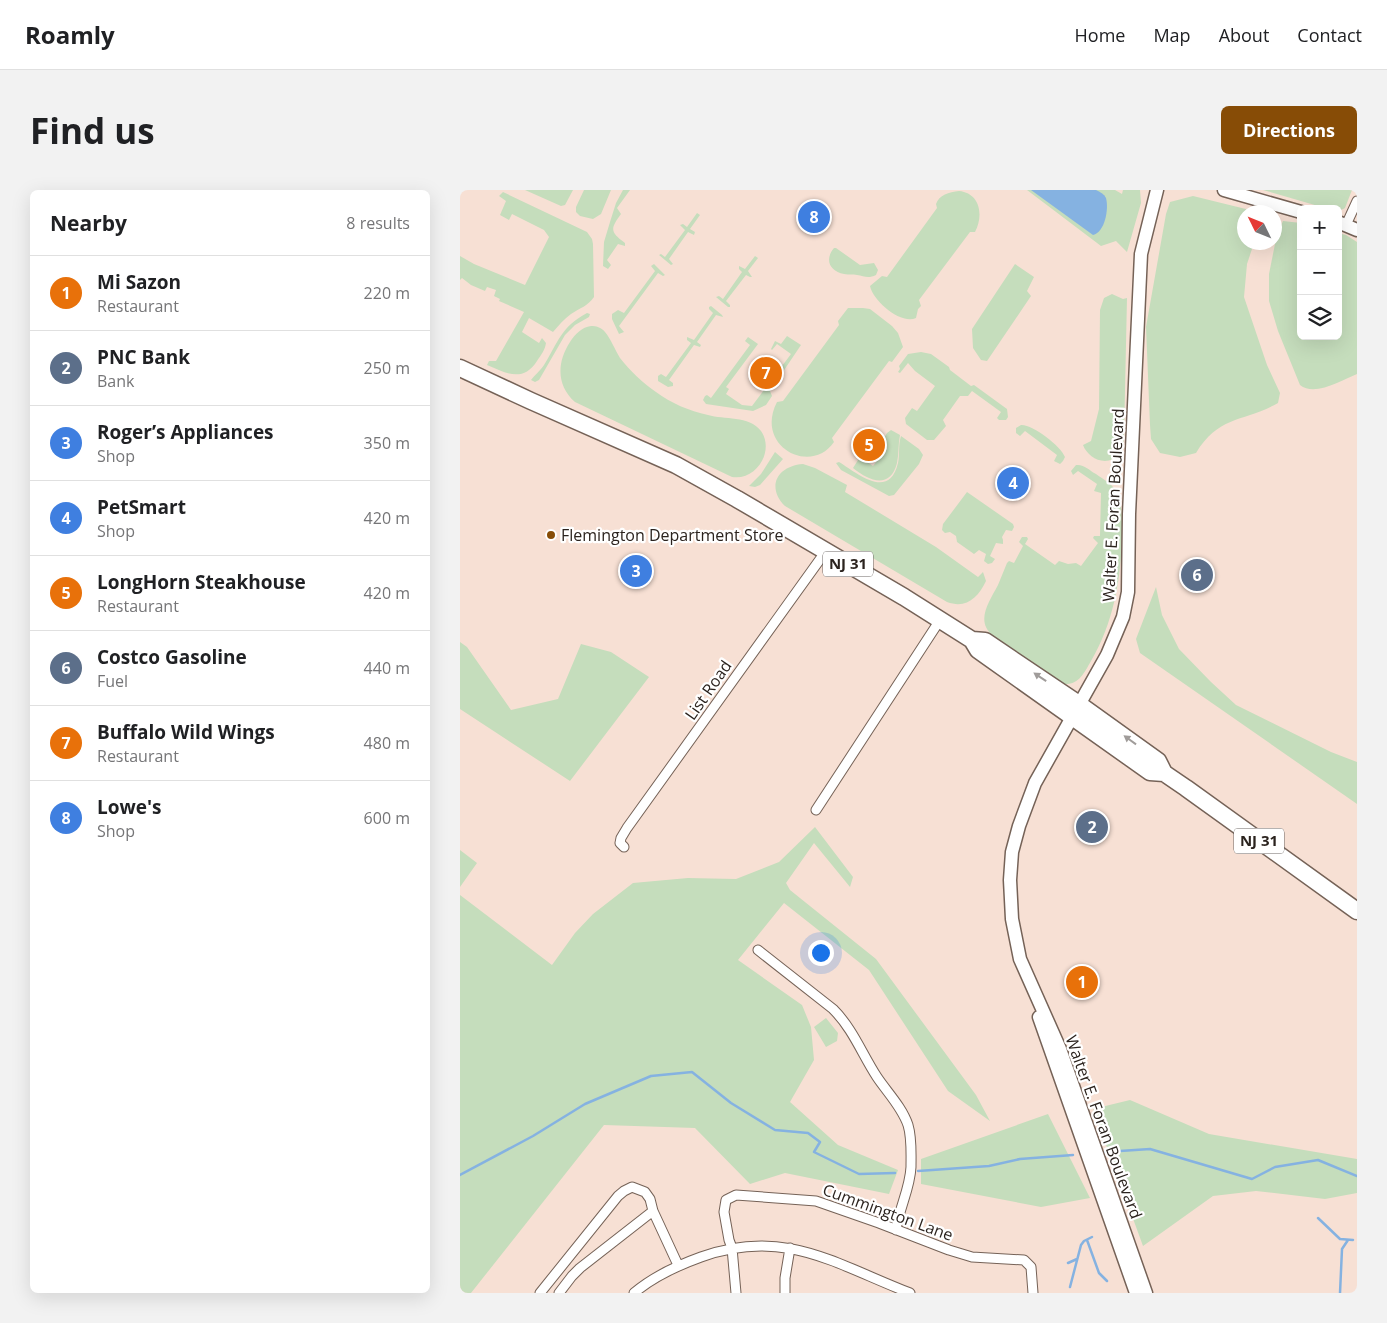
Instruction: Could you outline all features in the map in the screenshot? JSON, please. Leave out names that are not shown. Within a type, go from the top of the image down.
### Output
[{"type":"highway","name":"NJ 31","points":[[460,368],[676,465],[737,499],[972,640],[985,641],[1077,711],[1158,761],[1164,773],[1357,912]]},
{"type":"street","name":"Walter E. Foran Boulevard","points":[[1139,1292],[1059,1077],[1020,959],[1012,919],[1010,880],[1012,852],[1021,818],[1035,783],[1108,655],[1123,617],[1128,592],[1141,254],[1157,190]]},
{"type":"street","points":[[1224,190],[1297,211]]},
{"type":"street","points":[[1347,225],[1357,200]]},
{"type":"street","name":"List Road","points":[[624,847],[620,843],[627,828],[826,552]]},
{"type":"street","points":[[816,810],[940,620]]},
{"type":"street","points":[[758,950],[843,1019],[867,1061],[906,1121],[910,1137],[911,1169],[896,1230]]},
{"type":"street","points":[[540,1293],[624,1191],[632,1187],[645,1192],[650,1199],[678,1265]]},
{"type":"street","name":"Cummington Lane","points":[[736,1293],[732,1248],[724,1212],[726,1200],[736,1194],[816,1201],[929,1244],[964,1255],[1024,1260],[1031,1267],[1033,1293]]},
{"type":"street","points":[[560,1293],[580,1268],[654,1211]]},
{"type":"street","points":[[634,1293],[647,1282],[678,1265],[720,1250],[763,1245],[790,1248],[831,1259],[910,1293]]},
{"type":"street","points":[[785,1293],[785,1278],[790,1248]]},
{"type":"green space","points":[[525,190],[573,190],[565,205],[561,206]]},
{"type":"green space","points":[[584,190],[611,190],[601,214],[593,219],[580,216],[576,212],[576,207]]},
{"type":"green space","points":[[623,190],[630,190],[617,208],[621,214],[613,230],[616,236],[625,243],[625,246],[618,244],[607,260],[611,265],[608,269],[603,266],[604,242],[616,203]]},
{"type":"green space","points":[[1027,190],[1115,190],[1122,194],[1123,190],[1140,190],[1141,203],[1127,252],[1116,241],[1101,246]]},
{"type":"green space","points":[[1263,190],[1352,190],[1345,208],[1342,210],[1342,205],[1315,205]]},
{"type":"green space","points":[[959,191],[972,196],[976,200],[979,219],[975,232],[970,232],[919,300],[921,306],[918,309],[916,318],[903,318],[896,315],[882,305],[872,292],[870,286],[882,276],[887,277],[937,208],[936,204],[939,198],[948,193]]},
{"type":"green space","points":[[503,192],[587,232],[593,244],[594,297],[586,305],[566,318],[553,332],[529,318],[522,332],[539,343],[542,338],[546,343],[543,352],[532,368],[520,374],[507,373],[487,365],[489,361],[496,361],[524,312],[499,301],[500,299],[494,296],[496,290],[487,287],[485,291],[471,285],[462,278],[460,280],[460,256],[474,264],[525,285],[549,237],[544,230],[512,214],[509,220],[500,215],[506,201],[499,196]]},
{"type":"green space","points":[[1193,196],[1237,207],[1237,250],[1252,250],[1247,264],[1244,297],[1267,365],[1280,393],[1278,403],[1223,425],[1205,441],[1196,453],[1180,457],[1160,453],[1151,439],[1146,327],[1166,214],[1170,202]]},
{"type":"green space","points":[[697,213],[700,215],[690,229],[695,232],[694,235],[688,232],[669,259],[673,264],[671,265],[659,255],[661,254],[665,257],[685,230],[680,225],[683,224],[687,227]]},
{"type":"green space","points":[[1283,221],[1297,223],[1297,340],[1342,340],[1342,234],[1357,242],[1357,374],[1321,388],[1306,388],[1300,385],[1278,331],[1269,301],[1269,274],[1274,250],[1282,250]]},
{"type":"green space","points":[[834,248],[860,265],[874,263],[878,270],[876,275],[866,277],[839,273],[832,268],[829,261]]},
{"type":"green space","points":[[755,256],[758,258],[748,271],[752,277],[746,275],[726,301],[730,305],[728,307],[716,297],[719,296],[723,299],[742,272],[739,266],[745,269]]},
{"type":"green space","points":[[654,264],[665,275],[663,276],[658,273],[619,326],[624,332],[619,334],[612,319],[612,314],[618,310],[624,313],[655,271],[651,266]]},
{"type":"green space","points":[[1015,264],[1034,277],[1027,291],[1031,296],[987,361],[981,360],[973,348],[972,329]]},
{"type":"green space","points":[[1112,294],[1123,299],[1127,298],[1124,437],[1123,450],[1113,459],[1104,461],[1091,456],[1083,445],[1091,441],[1099,409],[1100,310],[1104,298]]},
{"type":"green space","points":[[711,306],[723,317],[716,315],[697,342],[701,345],[700,347],[694,345],[669,380],[673,383],[673,386],[668,387],[658,381],[658,376],[661,374],[666,377],[691,343],[687,340],[687,337],[694,340],[713,313],[709,309]]},
{"type":"green space","points":[[848,308],[870,309],[892,326],[898,333],[903,347],[892,362],[889,361],[832,438],[834,442],[824,452],[812,456],[800,456],[788,451],[779,443],[773,432],[772,418],[777,402],[783,401],[839,325],[838,321]]},
{"type":"green space","points":[[587,313],[590,314],[589,317],[575,325],[565,335],[539,380],[535,382],[531,380],[544,365],[565,330]]},
{"type":"green space","points":[[591,326],[603,330],[628,368],[646,385],[668,400],[694,411],[743,420],[756,426],[765,439],[766,447],[761,463],[749,474],[741,477],[732,477],[575,402],[564,388],[560,373],[561,365],[572,339],[582,329]]},
{"type":"green space","points":[[787,336],[801,345],[770,391],[772,396],[766,405],[753,411],[706,404],[703,400],[705,396],[707,395],[711,398],[750,345],[745,341],[748,337],[758,344],[726,387],[729,389],[726,394],[742,405],[752,406],[791,354],[777,344],[771,349],[775,341],[781,344]]},
{"type":"green space","points":[[921,352],[931,354],[971,386],[974,385],[1007,409],[1008,417],[1006,420],[999,420],[997,418],[1001,412],[972,391],[968,396],[960,396],[943,420],[946,426],[934,440],[927,440],[906,424],[905,418],[912,408],[917,411],[935,386],[915,371],[908,363],[900,373],[898,372],[899,366],[908,354]]},
{"type":"green space","points":[[1021,425],[1039,432],[1058,447],[1065,457],[1063,461],[1060,464],[1054,461],[1057,455],[1025,431],[1020,436],[1016,433],[1016,428]]},
{"type":"green space","points":[[891,430],[900,435],[897,463],[894,472],[889,477],[878,481],[859,473],[853,468],[860,457],[873,466],[887,448],[881,443]]},
{"type":"green space","points":[[901,436],[919,449],[923,455],[919,464],[894,495],[889,496],[841,470],[836,463],[839,462],[872,481],[888,480],[894,474],[898,463]]},
{"type":"green space","points":[[775,452],[783,459],[760,485],[755,487],[749,486],[761,474]]},
{"type":"green space","points":[[803,464],[815,468],[847,485],[845,492],[936,547],[978,577],[983,572],[986,581],[979,592],[966,603],[954,604],[947,602],[785,506],[776,492],[775,485],[777,479],[787,469]]},
{"type":"green space","points":[[1076,465],[1082,465],[1089,469],[1116,491],[1122,514],[1122,536],[1118,585],[1105,632],[1086,670],[1074,683],[1064,684],[993,636],[985,624],[984,618],[985,611],[1007,563],[1009,561],[1014,563],[1023,546],[1019,542],[1022,537],[1027,537],[1028,539],[1025,544],[1055,565],[1059,561],[1068,564],[1076,563],[1081,566],[1098,543],[1093,538],[1094,536],[1100,536],[1101,493],[1094,491],[1097,484],[1078,471],[1073,475],[1071,471]]},
{"type":"green space","points":[[967,492],[1013,524],[1012,531],[1006,530],[1002,537],[1003,544],[996,543],[990,556],[995,559],[992,563],[988,564],[984,561],[986,554],[979,550],[974,554],[957,542],[956,536],[950,532],[945,533],[942,530],[943,524]]},
{"type":"green space","points":[[1156,587],[1162,615],[1179,649],[1236,705],[1331,752],[1357,762],[1357,804],[1140,653],[1136,639]]},
{"type":"green space","points":[[460,642],[467,647],[511,710],[558,699],[581,644],[611,652],[649,677],[570,781],[460,709]]},
{"type":"green space","points":[[815,827],[853,877],[850,887],[814,843],[786,883],[790,890],[876,959],[976,1095],[990,1121],[948,1091],[869,970],[784,903],[738,960],[802,1005],[811,1027],[814,1060],[790,1102],[838,1145],[898,1170],[889,1194],[785,1173],[750,1184],[695,1128],[604,1125],[471,1293],[460,1293],[460,895],[552,965],[575,933],[593,914],[633,883],[688,878],[736,879],[779,862]]},
{"type":"green space","points":[[460,850],[477,863],[460,887]]},
{"type":"green space","points":[[826,1018],[838,1033],[837,1041],[826,1047],[814,1027]]},
{"type":"green space","points":[[1130,1100],[1209,1134],[1357,1159],[1357,1193],[1325,1199],[1256,1191],[1213,1196],[1143,1246],[1093,1109]]},
{"type":"green space","points":[[1048,1114],[1090,1198],[1041,1207],[921,1184],[921,1159]]},
{"type":"water","points":[[1031,190],[1096,190],[1103,194],[1106,198],[1107,208],[1101,230],[1093,235]]},
{"type":"waterway","points":[[460,1175],[533,1136],[585,1104],[651,1076],[692,1072],[731,1103],[775,1130],[808,1133],[820,1142],[814,1152],[859,1174],[895,1173]]},
{"type":"waterway","points":[[1105,1152],[1150,1149],[1252,1179],[1275,1167],[1318,1160],[1357,1176]]},
{"type":"waterway","points":[[918,1171],[989,1166],[1020,1159],[1073,1155]]},
{"type":"waterway","points":[[1318,1218],[1340,1239],[1353,1240]]},
{"type":"waterway","points":[[1070,1287],[1081,1245],[1092,1237]]},
{"type":"waterway","points":[[1087,1240],[1099,1273],[1107,1281]]},
{"type":"waterway","points":[[1340,1293],[1342,1249],[1348,1240]]},
{"type":"waterway","points":[[1068,1263],[1077,1259]]},
{"type":"place","name":"Lowe's","points":[[814,217]]},
{"type":"place","name":"Buffalo Wild Wings","points":[[766,373]]},
{"type":"place","name":"LongHorn Steakhouse","points":[[869,445]]},
{"type":"place","name":"PetSmart","points":[[1013,483]]},
{"type":"place","name":"Flemington Department Store","points":[[551,535]]},
{"type":"place","name":"Roger’s Appliances","points":[[636,571]]},
{"type":"place","name":"Costco Gasoline","points":[[1197,575]]},
{"type":"place","name":"PNC Bank","points":[[1092,827]]},
{"type":"place","name":"Mi Sazon","points":[[1082,982]]}]
